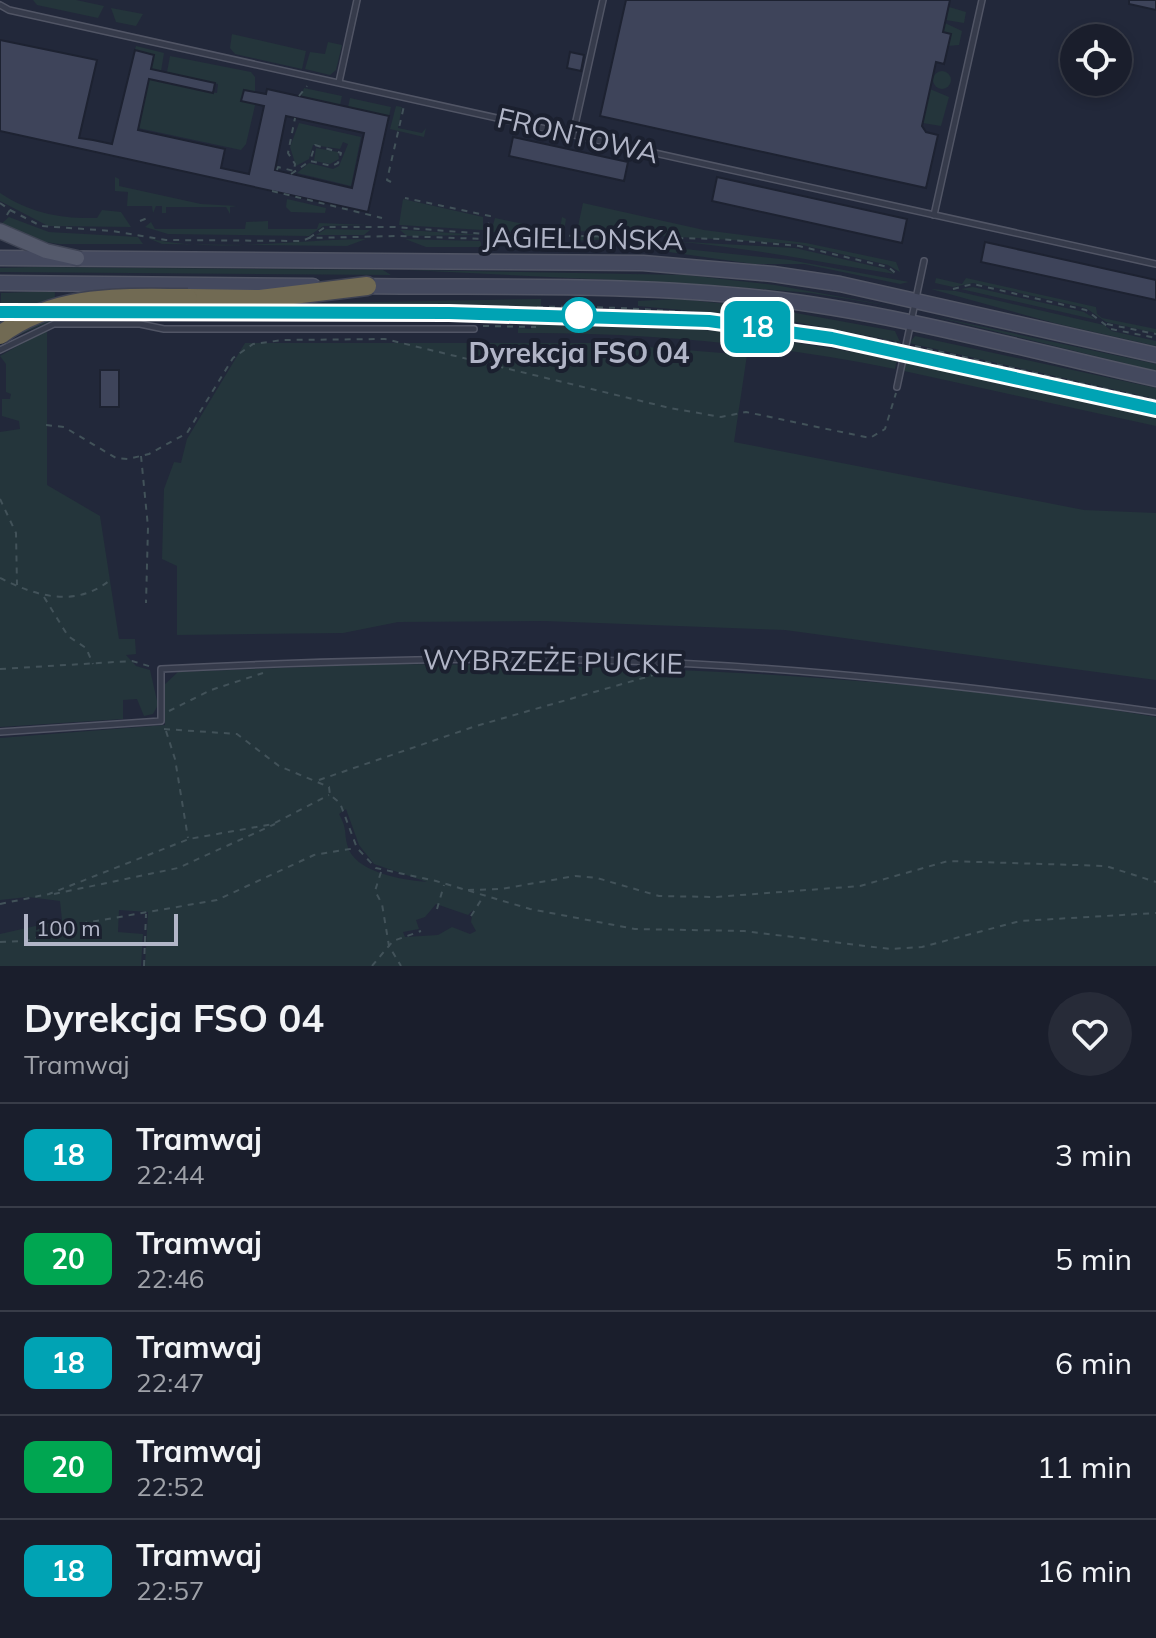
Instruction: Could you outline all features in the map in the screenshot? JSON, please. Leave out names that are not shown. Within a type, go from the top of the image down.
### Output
[{"type":"highway","points":[[0,335],[27,318],[67,304],[100,299],[260,299],[367,286]]},
{"type":"main road","points":[[0,231],[46,251],[77,258]]},
{"type":"main road","name":"JAGIELLOŃSKA","points":[[0,258],[643,263],[773,274],[915,300],[1156,355]]},
{"type":"main road","name":"JAGIELLOŃSKA","points":[[0,283],[639,288],[768,298],[909,323],[1156,379]]},
{"type":"lane","points":[[339,82],[357,0]]},
{"type":"lane","points":[[573,134],[603,0]]},
{"type":"lane","points":[[934,215],[982,0]]},
{"type":"lane","name":"FRONTOWA","points":[[0,5],[9,10],[1156,264]]},
{"type":"lane","points":[[897,387],[924,261]]},
{"type":"lane","points":[[0,350],[54,324],[140,324],[190,330],[474,329]]},
{"type":"lane","name":"WYBRZEŻE PUCKIE","points":[[161,669],[382,659],[696,664],[934,683],[1156,712]]},
{"type":"lane","points":[[0,732],[161,721],[161,669]]},
{"type":"path","points":[[299,96],[303,87],[310,85]]},
{"type":"path","points":[[391,182],[387,180],[406,97]]},
{"type":"path","points":[[293,172],[295,164],[288,153],[295,118]]},
{"type":"path","points":[[293,172],[310,161],[315,145],[341,153],[338,163],[332,166],[310,161]]},
{"type":"path","points":[[277,170],[278,167],[293,172]]},
{"type":"path","points":[[272,191],[382,218]]},
{"type":"path","points":[[405,198],[490,216],[486,239]]},
{"type":"path","points":[[0,203],[41,226],[112,231],[166,240],[302,241],[325,227],[634,236],[799,246],[888,267],[899,276]]},
{"type":"path","points":[[0,219],[10,210]]},
{"type":"path","points":[[140,221],[150,217]]},
{"type":"path","points":[[309,238],[398,236],[486,239],[519,249]]},
{"type":"path","points":[[953,289],[973,284],[1086,310],[1111,329],[1156,336]]},
{"type":"path","points":[[537,307],[614,306],[743,316],[905,344],[1156,400]]},
{"type":"path","points":[[474,329],[499,324],[536,327]]},
{"type":"path","points":[[46,425],[64,427],[116,458],[140,456],[187,433],[233,358],[253,344],[266,341],[397,341],[670,408],[721,417],[746,412],[870,438],[879,435],[889,422],[897,387]]},
{"type":"path","points":[[140,456],[148,527],[146,603]]},
{"type":"path","points":[[0,499],[16,533],[14,577],[17,586]]},
{"type":"path","points":[[0,578],[44,597],[93,593],[109,581]]},
{"type":"path","points":[[44,597],[68,636],[86,648],[94,665]]},
{"type":"path","points":[[0,669],[132,661],[161,669]]},
{"type":"path","points":[[318,780],[476,726],[611,684],[668,671]]},
{"type":"path","points":[[161,715],[211,690],[263,673]]},
{"type":"path","points":[[138,723],[165,729],[237,734],[279,766],[318,780],[329,787],[330,795],[340,803],[357,848],[367,862],[381,871],[445,884],[530,909],[635,929],[744,931],[890,949],[922,947],[1020,921],[1156,913]]},
{"type":"path","points":[[165,729],[172,747],[189,839]]},
{"type":"path","points":[[0,904],[178,868],[330,795]]},
{"type":"path","points":[[49,894],[189,839],[279,821]]},
{"type":"path","points":[[0,942],[26,941],[79,924],[217,900],[314,855],[357,848]]},
{"type":"path","points":[[463,890],[501,889],[575,876],[597,878],[659,896],[715,897],[860,886],[948,861],[1106,866],[1156,882]]},
{"type":"path","points":[[381,871],[375,891],[382,904],[389,946],[401,966]]},
{"type":"path","points":[[437,909],[445,884]]},
{"type":"path","points":[[471,916],[483,896]]},
{"type":"path","points":[[144,966],[146,913]]},
{"type":"path","points":[[372,966],[393,941],[421,931]]},
{"type":"shaded area","points":[[33,0],[76,0],[104,6],[98,18],[37,5]]},
{"type":"shaded area","points":[[949,7],[966,12],[964,23],[946,20]]},
{"type":"shaded area","points":[[111,8],[143,14],[136,26],[116,22]]},
{"type":"shaded area","points":[[945,23],[962,31],[959,45],[948,46],[943,32]]},
{"type":"shaded area","points":[[232,34],[306,51],[302,69],[235,54],[230,48]]},
{"type":"shaded area","points":[[328,42],[342,45],[336,70],[330,75],[305,69],[310,52],[325,54]]},
{"type":"shaded area","points":[[136,46],[164,53],[161,71],[154,80],[217,93],[218,84],[167,72],[170,56],[251,72],[255,77],[255,95],[244,90],[241,101],[257,97],[246,144],[241,150],[138,128],[154,55],[135,50]]},
{"type":"shaded area","points":[[938,71],[946,71],[951,80],[949,87],[938,89],[933,84],[933,76]]},
{"type":"shaded area","points":[[304,88],[342,96],[340,105],[301,97]]},
{"type":"shaded area","points":[[930,89],[949,97],[941,126],[923,123]]},
{"type":"shaded area","points":[[350,98],[391,107],[389,116],[348,107]]},
{"type":"shaded area","points":[[396,106],[402,107],[398,128],[422,133],[426,128],[424,137],[390,129]]},
{"type":"shaded area","points":[[299,123],[361,137],[351,186],[297,173],[309,163],[333,169],[339,166],[348,144],[343,142],[340,149],[313,145],[309,159],[296,166],[290,147]]},
{"type":"shaded area","points":[[316,148],[338,152],[339,159],[330,164],[314,161]]},
{"type":"shaded area","points":[[115,177],[119,179],[119,186],[201,204],[237,206],[230,207],[230,214],[226,207],[166,207],[166,213],[162,213],[162,206],[156,206],[153,213],[152,206],[127,206],[128,192],[115,191]]},
{"type":"shaded area","points":[[0,193],[34,210],[58,216],[97,218],[102,210],[121,212],[131,227],[48,226],[0,201]]},
{"type":"shaded area","points":[[287,199],[326,208],[325,213],[291,212],[286,207]]},
{"type":"shaded area","points":[[403,199],[483,217],[483,230],[399,225]]},
{"type":"shaded area","points":[[583,203],[704,230],[806,243],[896,262],[900,272],[888,265],[798,244],[577,231]]},
{"type":"shaded area","points":[[9,217],[49,232],[138,237],[143,244],[38,241],[0,225]]},
{"type":"shaded area","points":[[562,217],[566,219],[564,231],[491,232],[495,218],[552,230],[560,229]]},
{"type":"shaded area","points":[[268,221],[268,229],[317,229],[319,223],[369,225],[323,226],[309,236],[168,234],[145,227],[151,222],[155,229],[245,229],[246,222]]},
{"type":"shaded area","points":[[326,229],[370,230],[364,235],[316,235]]},
{"type":"shaded area","points":[[400,230],[407,230],[482,235],[407,236]]},
{"type":"shaded area","points":[[576,236],[648,240],[575,241]]},
{"type":"shaded area","points":[[148,238],[173,243],[193,244],[162,244]]},
{"type":"shaded area","points":[[366,239],[347,246],[243,245],[340,240]]},
{"type":"shaded area","points":[[405,239],[480,241],[481,247],[426,247]]},
{"type":"shaded area","points":[[665,241],[795,248],[886,269],[895,274],[736,248]]},
{"type":"shaded area","points":[[656,246],[790,260],[909,282],[900,284],[804,264],[753,264],[655,250]]},
{"type":"shaded area","points":[[0,268],[383,270],[391,275],[0,272]]},
{"type":"shaded area","points":[[408,270],[686,275],[775,285],[897,307],[811,293],[713,285]]},
{"type":"shaded area","points":[[936,278],[962,284],[966,278],[1096,307],[1097,314],[1102,318],[1156,329],[1156,333],[1106,322],[1086,308],[973,283],[953,287],[935,283]]},
{"type":"shaded area","points":[[973,287],[1084,312],[1097,320],[961,289]]},
{"type":"shaded area","points":[[931,289],[956,291],[1104,325],[1112,331],[1156,341],[1156,346],[1054,323]]},
{"type":"shaded area","points":[[55,291],[54,320],[7,340],[0,328],[1,293]]},
{"type":"shaded area","points":[[541,299],[541,308],[554,308],[554,312],[78,310],[99,307]]},
{"type":"shaded area","points":[[678,299],[768,308],[895,331],[900,342],[779,319],[638,306],[638,301]]},
{"type":"shaded area","points":[[626,309],[768,321],[899,347],[898,350],[768,326],[626,313]]},
{"type":"shaded area","points":[[928,315],[1156,364],[1156,371]]},
{"type":"shaded area","points":[[532,322],[723,331],[897,359],[895,369],[707,341],[518,333],[518,328],[531,329]]},
{"type":"shaded area","points":[[47,329],[47,485],[100,516],[119,639],[135,639],[136,654],[126,655],[136,666],[150,670],[158,705],[153,714],[144,716],[137,699],[123,700],[123,719],[0,727],[0,432],[20,429],[19,421],[2,416],[2,399],[10,399],[11,394],[6,392],[6,364],[0,356]]},
{"type":"shaded area","points":[[915,336],[1156,388],[1156,399],[909,343]]},
{"type":"shaded area","points":[[245,343],[599,343],[747,355],[734,442],[1084,510],[1156,513],[1156,680],[785,630],[545,621],[398,622],[343,633],[177,635],[177,566],[162,559],[164,489],[174,462],[181,463],[187,439]]},
{"type":"shaded area","points":[[908,347],[1156,402],[1156,407],[907,352]]},
{"type":"shaded area","points":[[906,362],[1156,417],[1156,426],[904,371]]},
{"type":"shaded area","points":[[384,664],[675,670],[963,691],[1156,717],[1156,966],[145,966],[148,912],[119,910],[118,932],[143,934],[141,966],[0,966],[0,934],[62,920],[60,901],[28,897],[0,900],[0,738],[165,725],[164,685],[178,672]],"holes":[[[346,809],[359,845],[374,864],[427,882],[381,873],[359,862],[351,854],[339,814]],[[436,904],[468,915],[473,910],[471,922],[476,931],[470,934],[452,927],[438,935],[405,937],[403,932],[419,929],[416,920],[425,917]]]},
{"type":"building","points":[[626,0],[950,0],[943,32],[951,34],[944,64],[936,62],[922,126],[926,132],[938,135],[926,188],[600,116]]},
{"type":"building","points":[[1129,0],[1156,0],[1156,10],[1129,4]]},
{"type":"building","points":[[0,40],[97,60],[79,138],[112,144],[135,50],[154,55],[151,69],[215,83],[213,93],[149,79],[138,130],[225,149],[221,168],[249,174],[264,106],[241,101],[244,90],[266,94],[267,89],[389,116],[368,212],[0,131]],"holes":[[[286,116],[364,133],[352,188],[275,170]]]},
{"type":"building","points":[[570,52],[584,55],[581,71],[567,68]]},
{"type":"building","points":[[513,137],[628,162],[624,181],[509,156]]},
{"type":"building","points":[[717,177],[907,219],[902,243],[712,201]]},
{"type":"building","points":[[985,242],[1156,280],[1156,300],[981,262]]},
{"type":"building","points":[[100,370],[119,370],[119,407],[100,407]]},
{"type":"tram line","name":"18","points":[[0,312],[449,313],[709,321],[832,338],[1156,409]]},
{"type":"tram line","points":[[0,318],[270,316],[642,322],[710,327],[830,343],[1156,414]]},
{"type":"place","name":"Dyrekcja FSO 04","points":[[579,315]]}]
